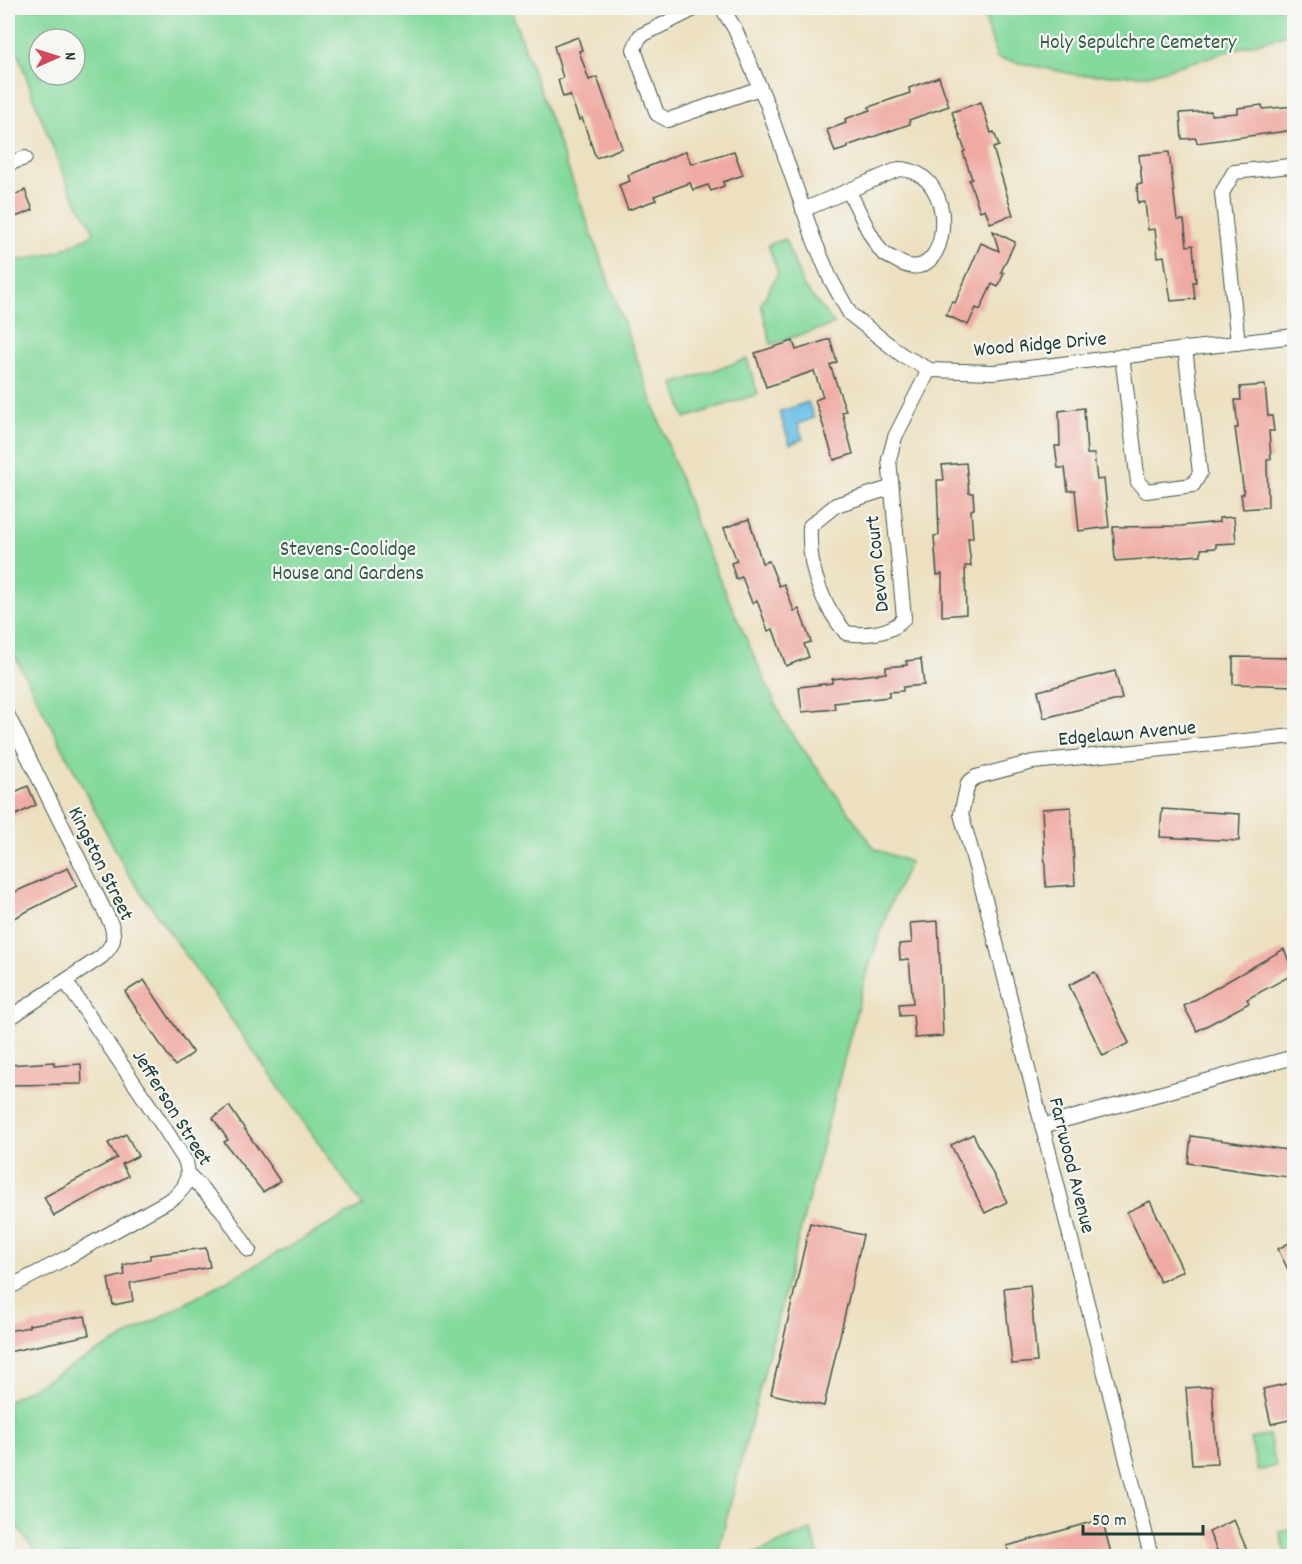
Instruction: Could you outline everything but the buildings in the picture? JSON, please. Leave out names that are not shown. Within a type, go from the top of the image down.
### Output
[{"type":"street","points":[[696,8],[640,36],[634,49],[657,114],[668,120],[760,88]]},
{"type":"street","name":"Wood Ridge Drive","points":[[722,8],[735,29],[760,88],[826,268],[850,314],[902,355],[929,370],[994,372],[1294,336]]},
{"type":"street","points":[[8,164],[25,158]]},
{"type":"street","points":[[1238,343],[1222,193],[1234,172],[1290,166],[1294,171]]},
{"type":"street","points":[[803,210],[899,169],[911,170],[922,175],[934,191],[941,207],[940,248],[925,265],[915,266],[906,266],[884,253],[849,192]]},
{"type":"street","points":[[1122,356],[1138,482],[1146,491],[1193,485],[1200,473],[1185,348]]},
{"type":"street","name":"Devon Court","points":[[890,488],[836,505],[810,525],[812,566],[828,609],[846,633],[856,635],[891,629],[904,618],[889,459],[895,437],[929,370]]},
{"type":"street","name":"Kingston Street","points":[[8,716],[113,930],[112,947],[66,982],[8,1019]]},
{"type":"street","name":"Edgelawn Avenue","points":[[968,783],[976,777],[1033,762],[1294,736]]},
{"type":"street","name":"Farrwood Avenue","points":[[968,783],[961,814],[1151,1557]]},
{"type":"street","name":"Jefferson Street","points":[[66,982],[186,1162],[188,1174],[222,1210],[249,1250]]},
{"type":"street","points":[[1042,1126],[1294,1058]]},
{"type":"street","points":[[8,1288],[175,1197],[184,1187],[188,1174]]},
{"type":"green space","name":"Stevens-Coolidge House and Gardens","points":[[8,8],[510,8],[703,542],[783,721],[875,849],[910,862],[889,907],[864,982],[717,1556],[38,1556],[8,1513],[8,1401],[363,1206],[127,872],[8,643],[8,263],[58,252],[94,232],[72,193],[30,87],[87,87],[87,27],[27,27],[27,79],[8,25]]},
{"type":"green space","name":"Holy Sepulchre Cemetery","points":[[982,8],[1294,8],[1294,32],[1148,75],[1077,75],[997,58]]},
{"type":"green space","points":[[785,239],[804,287],[835,324],[771,344],[761,304],[778,273],[768,245]]},
{"type":"green space","points":[[747,359],[758,394],[685,418],[674,384]]},
{"type":"green space","points":[[1269,1435],[1276,1466],[1258,1471],[1250,1439]]},
{"type":"green space","points":[[1294,1529],[1294,1556],[1286,1556],[1280,1532]]},
{"type":"green space","points":[[811,1530],[819,1556],[749,1556]]},
{"type":"water","points":[[808,402],[814,418],[798,424],[803,439],[790,444],[779,412]]}]
